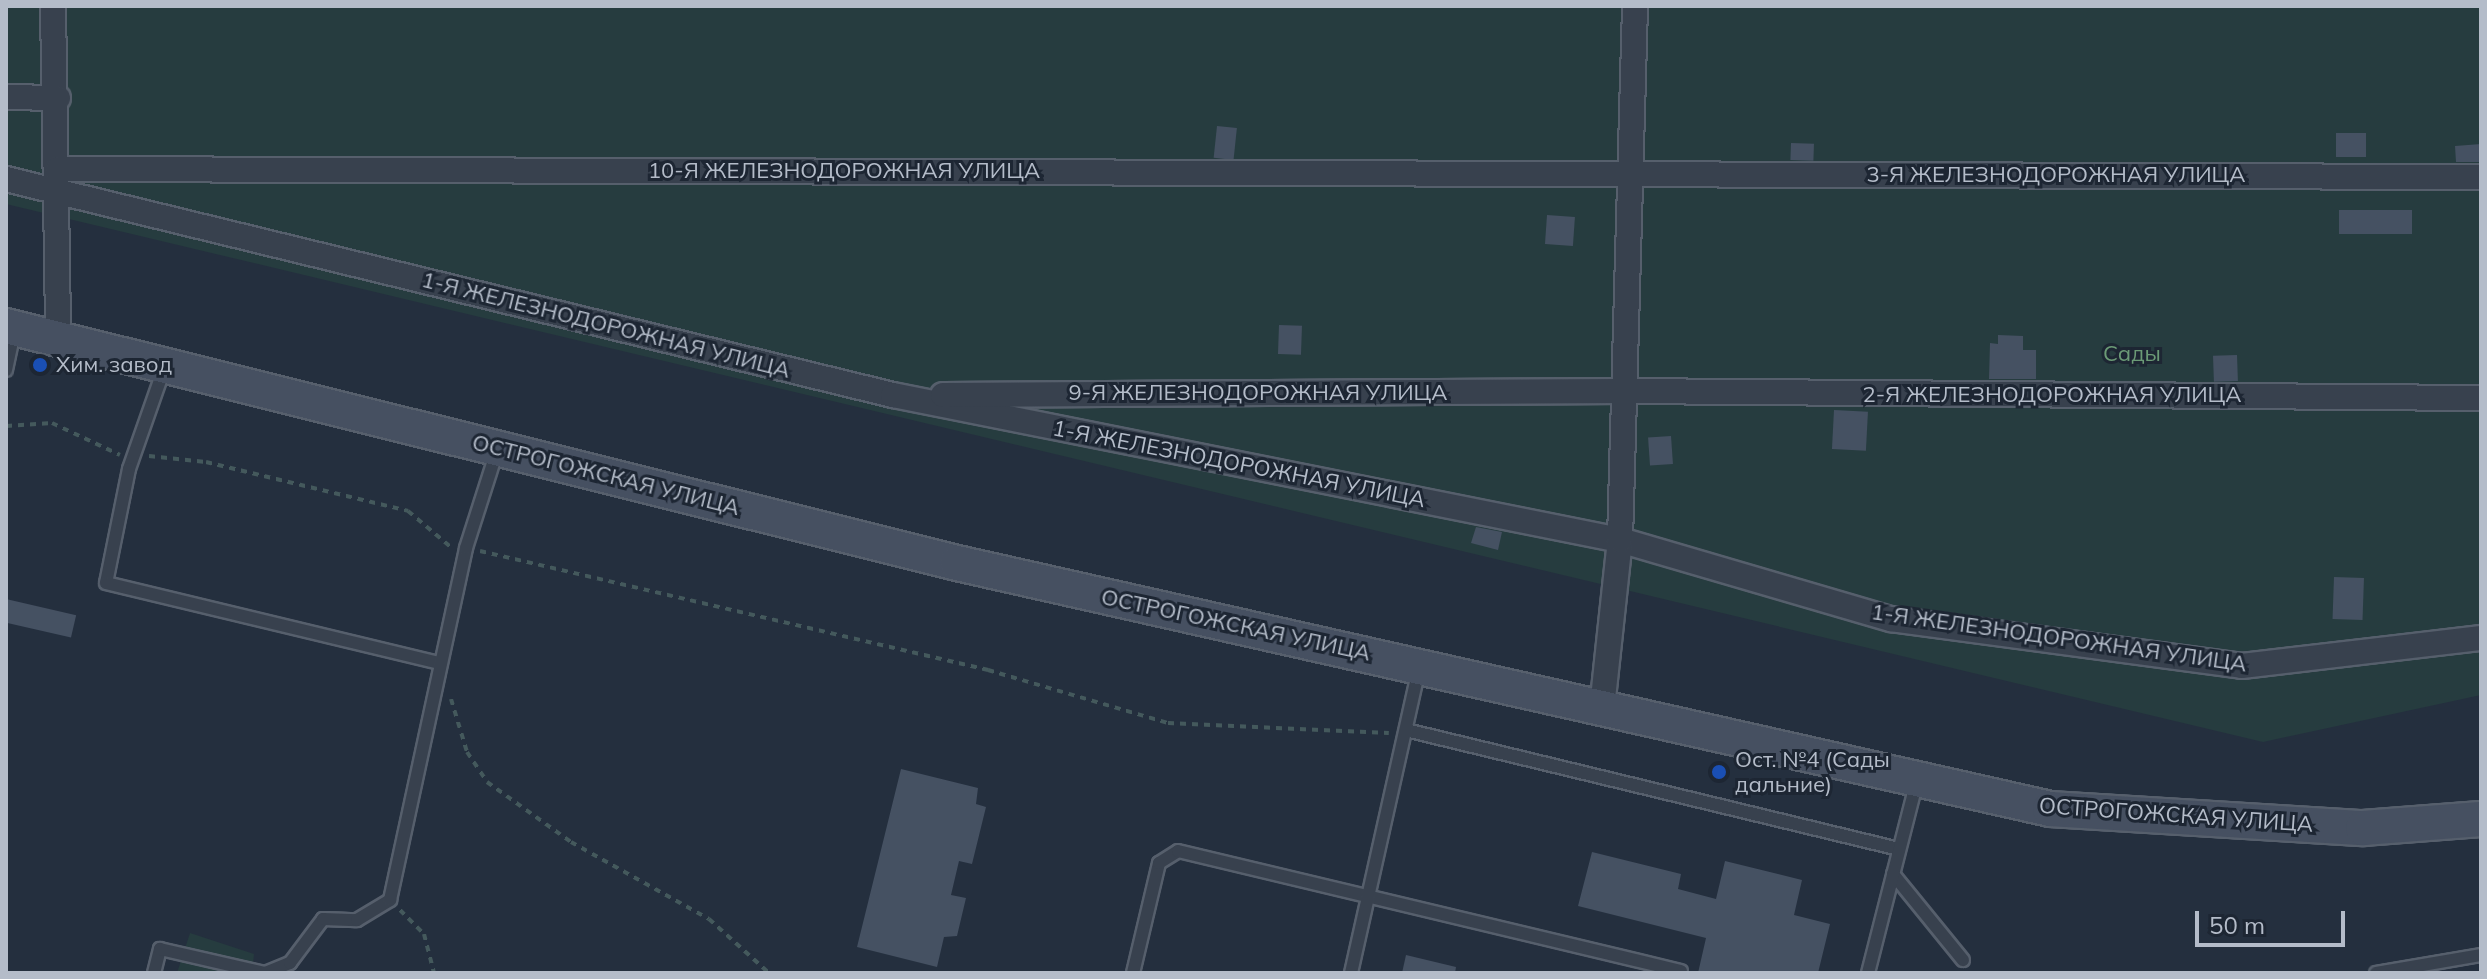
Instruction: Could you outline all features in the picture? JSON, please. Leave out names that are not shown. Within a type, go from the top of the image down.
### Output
[{"type":"street","points":[[53,6],[58,98],[58,338]]},
{"type":"street","points":[[1602,708],[1620,540],[1635,6]]},
{"type":"street","points":[[6,97],[58,98]]},
{"type":"street","name":"3-Я ЖЕЛЕЗНОДОРОЖНАЯ УЛИЦА","points":[[1630,173],[2481,177]]},
{"type":"street","name":"10-Я ЖЕЛЕЗНОДОРОЖНАЯ УЛИЦА","points":[[58,180],[1630,173]]},
{"type":"street","name":"1-Я ЖЕЛЕЗНОДОРОЖНАЯ УЛИЦА","points":[[6,179],[58,180],[893,395],[1620,540],[1891,619],[2242,666],[2481,638]]},
{"type":"street","name":"ОСТРОГОЖСКАЯ УЛИЦА","points":[[10,327],[957,563],[2050,809],[2182,820],[2363,828],[2481,819]]},
{"type":"street","name":"9-Я ЖЕЛЕЗНОДОРОЖНАЯ УЛИЦА","points":[[893,395],[1624,391]]},
{"type":"street","name":"2-Я ЖЕЛЕЗНОДОРОЖНАЯ УЛИЦА","points":[[1624,391],[2481,398]]},
{"type":"lane","points":[[6,370],[10,327]]},
{"type":"lane","points":[[166,365],[134,455],[106,583],[439,663]]},
{"type":"lane","points":[[154,973],[160,949],[265,973],[290,963],[323,919],[357,920],[390,900],[466,548],[498,448]]},
{"type":"lane","points":[[1351,973],[1419,666]]},
{"type":"lane","points":[[1406,730],[1899,849]]},
{"type":"lane","points":[[1868,973],[1917,781]]},
{"type":"lane","points":[[1133,973],[1159,863],[1178,851],[1681,971]]},
{"type":"lane","points":[[1893,874],[1963,960]]},
{"type":"lane","points":[[2376,973],[2481,955]]},
{"type":"path","points":[[6,426],[52,423],[117,455],[206,462],[408,511],[444,538],[463,562]]},
{"type":"path","points":[[466,548],[974,666],[1168,723],[1307,733],[1406,730]]},
{"type":"path","points":[[439,663],[467,752],[487,782],[571,842],[709,919],[769,973]]},
{"type":"path","points":[[390,900],[424,934],[434,973]]},
{"type":"green space","name":"Сады","points":[[6,6],[2481,6],[2481,695],[2263,742],[6,204]]},
{"type":"green space","points":[[190,933],[254,954],[252,973],[177,973]]},
{"type":"building","points":[[1217,126],[1237,128],[1234,160],[1214,158]]},
{"type":"building","points":[[2336,133],[2366,133],[2366,157],[2336,157]]},
{"type":"building","points":[[1791,143],[1814,144],[1813,161],[1790,160]]},
{"type":"building","points":[[2481,144],[2481,162],[2456,162],[2455,146]]},
{"type":"building","points":[[2339,210],[2412,210],[2412,234],[2339,234]]},
{"type":"building","points":[[1547,215],[1575,217],[1573,246],[1545,244]]},
{"type":"building","points":[[1279,325],[1302,326],[1301,355],[1278,354]]},
{"type":"building","points":[[1998,335],[2023,336],[2023,350],[2036,350],[2036,379],[1989,379],[1990,343],[1998,344]]},
{"type":"building","points":[[2237,355],[2238,381],[2214,382],[2213,356]]},
{"type":"building","points":[[1834,410],[1868,412],[1866,451],[1832,449]]},
{"type":"building","points":[[1671,436],[1673,464],[1650,466],[1648,438]]},
{"type":"building","points":[[1476,527],[1502,532],[1498,550],[1471,543]]},
{"type":"building","points":[[2334,577],[2364,578],[2363,620],[2333,619]]},
{"type":"building","points":[[6,599],[76,615],[71,638],[6,623]]},
{"type":"building","points":[[901,769],[978,788],[976,804],[986,807],[972,864],[959,861],[951,895],[966,898],[957,936],[944,937],[937,967],[857,947]]},
{"type":"building","points":[[1592,852],[1681,874],[1678,889],[1716,899],[1725,861],[1802,880],[1794,915],[1830,924],[1818,973],[1698,973],[1706,938],[1578,906]]},
{"type":"building","points":[[1406,955],[1456,967],[1455,973],[1402,973]]},
{"type":"place","name":"Хим. завод","points":[[40,365]]},
{"type":"place","name":"Ост. №4 (Сады дальние)","points":[[1719,772]]}]
